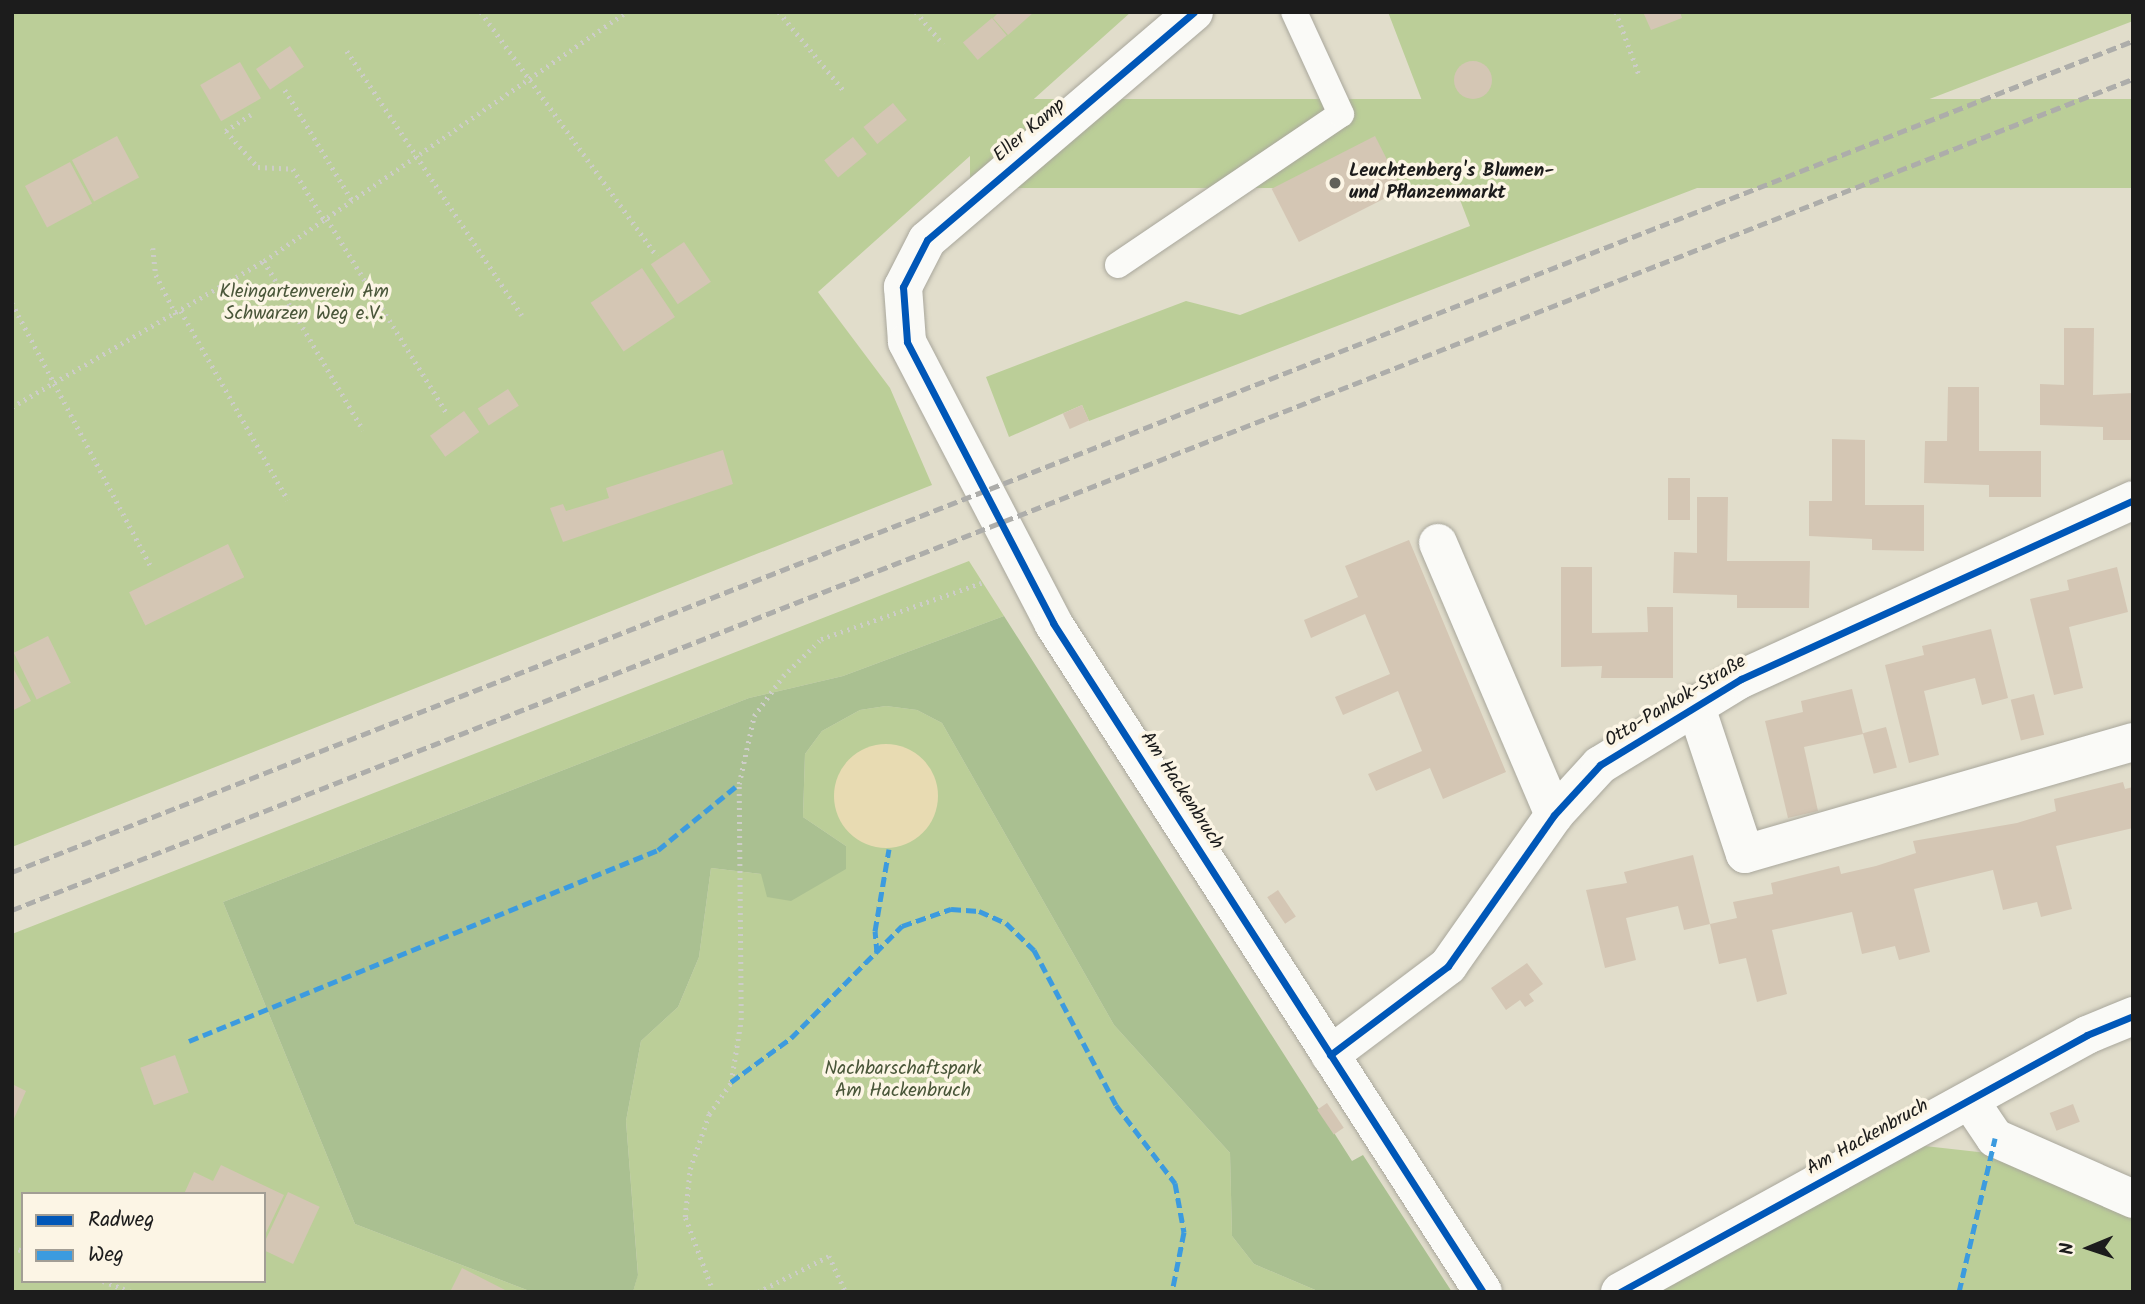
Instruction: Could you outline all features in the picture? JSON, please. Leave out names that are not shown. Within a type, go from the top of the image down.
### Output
[{"type":"street","name":"Eller Kamp","points":[[903,287],[927,240],[1194,12]]},
{"type":"street","name":"Am Hackenbruch","points":[[903,287],[907,342],[1023,568],[1483,1292]]},
{"type":"street","name":"Otto-Pankok-Straße","points":[[1330,1055],[1448,966],[1554,815],[1600,765],[1695,704],[2133,500]]},
{"type":"street","points":[[1438,542],[1554,815]]},
{"type":"street","name":"Otto-Pankok-Straße","points":[[1695,704],[1745,854],[2133,742]]},
{"type":"street","name":"Am Hackenbruch","points":[[1620,1292],[1970,1101],[2133,1016]]},
{"type":"street","points":[[1970,1101],[1995,1138],[2133,1199]]},
{"type":"lane","points":[[1118,265],[1341,114],[1294,12]]},
{"type":"path","points":[[481,12],[657,256]]},
{"type":"path","points":[[12,407],[57,385],[264,261],[532,82],[626,12]]},
{"type":"path","points":[[779,12],[845,92]]},
{"type":"path","points":[[916,12],[943,44]]},
{"type":"path","points":[[1615,12],[1640,77]]},
{"type":"path","points":[[347,51],[522,315]]},
{"type":"path","points":[[285,90],[353,202]]},
{"type":"path","points":[[251,115],[226,131],[258,167],[293,169],[446,412]]},
{"type":"path","points":[[153,248],[156,275],[288,500]]},
{"type":"path","points":[[264,261],[363,430]]},
{"type":"path","points":[[12,303],[150,567]]},
{"type":"path","points":[[713,1292],[685,1217],[690,1169],[709,1114],[731,1083],[741,1020],[739,784],[754,716],[783,676],[821,639],[1023,568]]},
{"type":"path","points":[[758,1292],[829,1256],[846,1292]]},
{"type":"path","points":[[108,1283],[131,1292]]},
{"type":"green space","name":"Kleingartenverein Am Schwarzen Weg e.V.","points":[[12,12],[1131,12],[818,292],[890,388],[932,485],[12,847]]},
{"type":"green space","points":[[1388,12],[2133,12],[2133,21],[1089,421],[1082,405],[1009,437],[986,377],[1186,301],[1240,315],[1470,226]]},
{"type":"green space","points":[[970,99],[2133,99],[2133,188],[970,188]]},
{"type":"green space","points":[[969,561],[1004,616],[843,676],[749,698],[223,902],[355,1224],[532,1292],[12,1292],[12,934]]},
{"type":"green space","points":[[1004,616],[1352,1161],[1363,1155],[1452,1292],[1320,1292],[1254,1264],[1232,1236],[1230,1153],[1114,1025],[942,723],[917,710],[886,706],[860,710],[822,731],[805,754],[803,817],[846,846],[846,869],[791,901],[767,897],[761,874],[711,868],[699,957],[678,1007],[641,1041],[626,1121],[638,1275],[633,1292],[532,1292],[355,1224],[223,902],[749,698],[843,676]]},
{"type":"green space","name":"Nachbarschaftspark Am Hackenbruch","points":[[886,706],[917,710],[942,723],[1114,1025],[1230,1153],[1232,1236],[1254,1264],[1320,1292],[633,1292],[638,1274],[626,1121],[641,1041],[678,1007],[699,957],[711,868],[761,874],[846,846],[803,817],[805,754],[822,731],[860,710]]},
{"type":"green space","points":[[1907,1144],[2014,1156],[2133,1201],[2133,1292],[1630,1292]]},
{"type":"sand","points":[[886,744],[906,748],[923,759],[934,776],[938,796],[934,816],[923,833],[906,844],[886,848],[866,844],[849,833],[838,816],[834,796],[838,776],[849,759],[866,748]]},
{"type":"building","points":[[999,12],[1034,12],[1008,35],[993,18]]},
{"type":"building","points":[[1643,12],[1680,12],[1682,18],[1651,30]]},
{"type":"building","points":[[992,18],[1007,36],[978,60],[963,42]]},
{"type":"building","points":[[290,46],[304,67],[270,90],[256,69]]},
{"type":"building","points":[[1473,61],[1486,67],[1492,80],[1486,93],[1473,99],[1460,93],[1454,80],[1460,67]]},
{"type":"building","points":[[240,62],[261,98],[221,121],[200,85]]},
{"type":"building","points":[[893,103],[907,120],[877,144],[863,127]]},
{"type":"building","points":[[117,136],[139,177],[94,201],[72,160]]},
{"type":"building","points":[[1375,136],[1402,189],[1299,242],[1272,189]]},
{"type":"building","points":[[853,137],[867,154],[838,177],[824,160]]},
{"type":"building","points":[[70,162],[92,203],[47,227],[25,186]]},
{"type":"building","points":[[684,242],[711,282],[678,304],[651,264]]},
{"type":"building","points":[[642,268],[675,317],[624,352],[591,303]]},
{"type":"building","points":[[2064,328],[2094,328],[2093,395],[2133,393],[2133,440],[2103,440],[2103,427],[2040,425],[2040,384],[2064,385]]},
{"type":"building","points":[[1948,387],[1979,387],[1979,451],[2041,451],[2041,497],[1989,497],[1989,485],[1924,483],[1925,441],[1947,441]]},
{"type":"building","points":[[508,389],[519,406],[489,425],[478,409]]},
{"type":"building","points":[[1082,405],[1089,421],[1070,429],[1063,414]]},
{"type":"building","points":[[464,411],[479,432],[445,457],[430,436]]},
{"type":"building","points":[[1832,439],[1865,440],[1865,505],[1924,505],[1924,551],[1872,550],[1872,539],[1809,536],[1809,501],[1832,501]]},
{"type":"building","points":[[723,450],[733,484],[563,542],[550,508],[563,504],[566,511],[609,498],[606,488]]},
{"type":"building","points":[[1668,478],[1690,478],[1690,520],[1668,520]]},
{"type":"building","points":[[1697,497],[1728,497],[1727,561],[1810,561],[1809,608],[1737,608],[1737,595],[1673,593],[1674,552],[1697,553]]},
{"type":"building","points":[[1409,540],[1506,772],[1443,799],[1430,768],[1376,791],[1368,774],[1422,751],[1398,691],[1343,715],[1335,697],[1390,674],[1365,614],[1311,638],[1304,620],[1358,597],[1345,566]]},
{"type":"building","points":[[228,544],[244,577],[145,625],[129,592]]},
{"type":"building","points":[[1561,567],[1592,567],[1592,633],[1648,632],[1647,607],[1673,607],[1673,678],[1601,678],[1602,666],[1561,667]]},
{"type":"building","points":[[2117,567],[2128,612],[2069,627],[2083,688],[2054,695],[2030,599],[2069,590],[2067,580]]},
{"type":"building","points":[[1991,629],[2008,698],[1982,705],[1975,678],[1924,691],[1939,755],[1909,763],[1885,665],[1924,655],[1922,646]]},
{"type":"building","points":[[48,636],[71,683],[37,699],[14,653]]},
{"type":"building","points":[[12,666],[31,701],[12,711]]},
{"type":"building","points":[[1852,689],[1863,734],[1804,747],[1818,811],[1788,818],[1765,721],[1803,712],[1801,701]]},
{"type":"building","points":[[2034,694],[2044,735],[2021,741],[2011,700]]},
{"type":"building","points":[[1886,727],[1897,768],[1874,774],[1863,733]]},
{"type":"building","points":[[2123,782],[2125,789],[2133,787],[2133,828],[2056,846],[2072,909],[2041,917],[2037,902],[2003,910],[1993,870],[1914,889],[1930,952],[1899,960],[1895,946],[1862,954],[1852,912],[1772,930],[1787,994],[1757,1002],[1746,958],[1719,964],[1710,924],[1737,918],[1733,902],[1773,894],[1771,883],[1839,866],[1841,874],[1876,866],[1916,853],[1913,841],[2017,823],[2056,811],[2054,799]]},
{"type":"building","points":[[1693,855],[1710,924],[1684,930],[1678,906],[1626,918],[1636,960],[1605,968],[1586,890],[1627,883],[1624,872]]},
{"type":"building","points":[[1278,890],[1296,917],[1285,924],[1267,897]]},
{"type":"building","points":[[1527,963],[1543,984],[1529,994],[1534,1001],[1525,1007],[1520,1000],[1506,1010],[1491,988]]},
{"type":"building","points":[[175,1055],[189,1093],[154,1105],[140,1068]]},
{"type":"building","points":[[12,1084],[26,1091],[12,1123]]},
{"type":"building","points":[[1327,1103],[1344,1128],[1334,1135],[1317,1110]]},
{"type":"building","points":[[2073,1104],[2080,1122],[2056,1131],[2050,1113]]},
{"type":"building","points":[[221,1165],[284,1195],[266,1233],[266,1192],[185,1192],[194,1172],[213,1181]]},
{"type":"building","points":[[288,1192],[320,1207],[293,1264],[266,1251],[266,1239]]},
{"type":"building","points":[[462,1268],[509,1292],[450,1292]]},
{"type":"railway","points":[[12,872],[2133,41]]},
{"type":"railway","points":[[12,910],[2133,79]]},
{"type":"marked path","points":[[189,1041],[658,850],[739,784]]},
{"type":"marked path","points":[[877,953],[875,931],[889,849]]},
{"type":"marked path","points":[[731,1082],[791,1038],[902,926],[951,909],[979,911],[1006,923],[1034,950],[1116,1105],[1175,1183],[1184,1232],[1172,1292]]},
{"type":"marked path","points":[[1959,1292],[1995,1138]]},
{"type":"cycle path","points":[[1194,12],[927,240],[903,287],[907,342],[1053,623],[1483,1292]]},
{"type":"cycle path","points":[[1330,1055],[1448,966],[1554,815],[1600,765],[1741,679],[2133,500]]},
{"type":"cycle path","points":[[1620,1292],[2087,1035],[2133,1016]]},
{"type":"place","name":"Leuchtenberg's Blumen- und Pflanzenmarkt","points":[[1335,183]]}]
